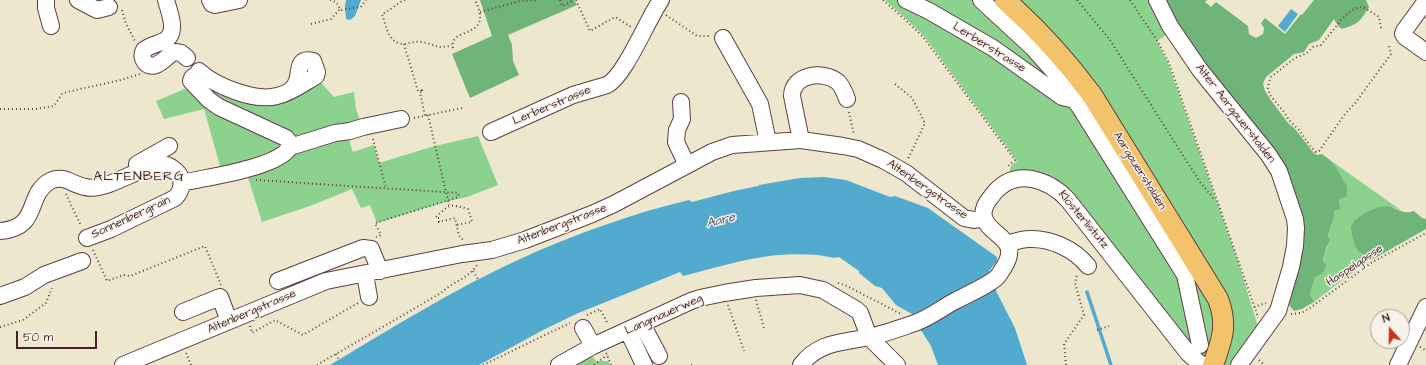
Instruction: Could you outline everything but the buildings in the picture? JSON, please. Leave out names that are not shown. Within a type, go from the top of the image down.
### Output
[{"type":"main road","name":"Aargauerstalden","points":[[1005,0],[1045,38],[1071,67],[1083,98],[1218,299],[1222,309],[1224,327],[1213,365]]},
{"type":"street","points":[[46,0],[46,8],[50,26]]},
{"type":"street","points":[[78,0],[97,10],[115,6]]},
{"type":"street","points":[[166,0],[172,25],[171,34],[165,40],[146,48],[142,54],[146,63],[154,66],[175,52],[181,53],[187,58]]},
{"type":"street","points":[[210,0],[212,4],[215,5],[239,0]]},
{"type":"street","name":"Lerberstrasse","points":[[906,0],[993,48],[1062,97],[1083,98]]},
{"type":"street","name":"Aargauerstalden","points":[[981,0],[1032,47],[1056,74],[1083,98],[1185,275],[1200,345]]},
{"type":"street","name":"Alter Aargauerstalden","points":[[1157,0],[1170,26],[1200,70],[1268,154],[1279,172],[1293,212],[1296,234],[1291,267],[1278,311],[1239,365]]},
{"type":"street","points":[[1426,2],[1403,34],[1426,52]]},
{"type":"street","name":"Lerberstrasse","points":[[491,132],[573,95],[612,83],[625,66],[648,20],[663,7]]},
{"type":"street","points":[[723,38],[760,104],[768,142]]},
{"type":"street","points":[[290,91],[272,98],[250,95],[218,84],[200,72],[192,78],[191,81],[209,100],[219,107],[286,138],[290,143],[290,146]]},
{"type":"street","points":[[800,140],[792,96],[796,83],[802,79],[812,76],[831,78],[839,83],[847,99]]},
{"type":"street","points":[[681,102],[682,119],[677,130],[676,142],[687,165]]},
{"type":"street","points":[[0,231],[12,230],[22,224],[41,189],[50,181],[66,179],[77,185],[89,188],[107,185],[162,164],[168,165],[176,170],[181,177],[182,184],[266,163],[285,152],[290,146],[335,133],[401,119]]},
{"type":"street","name":"Altenbergstrasse","points":[[123,365],[153,359],[229,321],[320,283],[462,254],[492,250],[525,240],[614,204],[724,147],[741,144],[800,140],[858,149],[883,160],[902,171],[964,218],[974,220],[984,218]]},
{"type":"street","points":[[89,188],[98,181],[145,161],[168,146]]},
{"type":"street","name":"Klösterlistutz","points":[[984,218],[984,211],[988,201],[998,188],[1008,182],[1019,179],[1031,179],[1053,186],[1068,200],[1188,353],[1203,365]]},
{"type":"street","name":"Sonnenbergrain","points":[[87,238],[111,229],[170,201],[178,195],[182,184]]},
{"type":"street","points":[[801,365],[810,355],[820,348],[839,342],[869,337],[917,322],[994,279],[1007,260],[1007,244],[984,218]]},
{"type":"street","points":[[1007,244],[1029,239],[1050,241],[1077,254],[1082,269]]},
{"type":"street","points":[[278,281],[359,249],[368,247],[371,249],[372,272],[369,297]]},
{"type":"street","points":[[0,296],[25,287],[44,275],[82,261]]},
{"type":"street","name":"Langmauerweg","points":[[559,365],[593,346],[697,298],[753,288],[800,285],[823,290],[860,313],[869,337]]},
{"type":"street","points":[[183,312],[220,297],[229,321]]},
{"type":"street","points":[[1398,365],[1426,307]]},
{"type":"street","points":[[581,322],[593,346]]},
{"type":"street","points":[[628,330],[659,356]]},
{"type":"street","points":[[628,330],[644,365]]},
{"type":"street","points":[[869,337],[897,365]]},
{"type":"path","points":[[330,0],[336,2],[340,9]]},
{"type":"path","points":[[311,24],[331,19],[340,9],[361,6],[366,0]]},
{"type":"path","points":[[405,0],[382,14],[390,36],[398,44],[422,42],[439,48],[452,47],[456,37],[477,26],[480,20],[480,12],[475,0]]},
{"type":"path","points":[[480,12],[520,1],[538,0]]},
{"type":"path","points":[[560,0],[562,6],[575,0],[590,31],[615,17],[636,30]]},
{"type":"path","points":[[883,0],[923,37],[1015,160],[1009,165],[1007,171]]},
{"type":"path","points":[[1077,0],[1110,40],[1195,174],[1213,198],[1216,198]]},
{"type":"path","points":[[1130,0],[1158,42],[1169,63],[1263,331]]},
{"type":"path","points":[[115,6],[137,44]]},
{"type":"path","points":[[663,7],[697,36],[721,35],[723,38]]},
{"type":"path","points":[[1381,28],[1379,17],[1372,11],[1365,8],[1352,10],[1342,19],[1321,45],[1313,47],[1307,53],[1295,58],[1271,78],[1268,88],[1270,95],[1284,112],[1288,120],[1299,130],[1316,152],[1319,151],[1391,54],[1389,46]]},
{"type":"path","points":[[404,44],[418,91],[422,90],[423,92],[420,92],[449,205]]},
{"type":"path","points":[[0,109],[36,109],[54,106],[62,94],[138,75],[154,66]]},
{"type":"path","points":[[896,84],[912,98],[925,123],[902,171]]},
{"type":"path","points":[[847,99],[858,149]]},
{"type":"path","points":[[401,119],[401,121],[462,108]]},
{"type":"path","points":[[373,136],[386,188]]},
{"type":"path","points":[[244,169],[248,180],[456,192],[459,195],[458,197],[376,223]]},
{"type":"path","points":[[58,179],[108,281],[124,275],[130,276],[205,246],[223,290]]},
{"type":"path","points":[[449,205],[436,218],[438,218],[439,222],[455,218],[459,236]]},
{"type":"path","points":[[449,205],[468,209],[472,222],[456,225]]},
{"type":"path","name":"Haspelgasse","points":[[1294,315],[1301,313],[1316,304],[1371,263],[1426,233]]},
{"type":"path","points":[[317,365],[441,293],[449,285],[474,271],[478,264]]},
{"type":"path","points":[[1066,365],[1064,344],[1084,315],[1075,283],[1082,269]]},
{"type":"path","points":[[474,271],[479,281]]},
{"type":"path","points":[[0,327],[23,320],[46,303],[52,288]]},
{"type":"path","points":[[753,288],[764,328]]},
{"type":"path","points":[[724,293],[744,351]]},
{"type":"path","points":[[248,322],[252,333],[274,320],[303,335],[369,297]]},
{"type":"path","points":[[1254,307],[1258,305]]},
{"type":"path","points":[[483,365],[581,322],[600,309],[628,330]]},
{"type":"path","points":[[1098,330],[1108,326]]},
{"type":"path","points":[[1422,348],[1426,350]]},
{"type":"path","points":[[186,353],[191,365]]},
{"type":"path","points":[[336,354],[339,360]]},
{"type":"path","points":[[594,365],[607,355],[611,365]]},
{"type":"green space","points":[[480,0],[574,0],[577,5],[508,35],[512,45],[513,61],[519,75],[470,98],[452,54],[492,36]]},
{"type":"green space","points":[[885,0],[1154,0],[1169,33],[1157,41],[1168,63],[1238,261],[1259,330],[1233,365],[1220,365],[1201,357],[1082,205],[1009,174],[1011,166],[1017,161],[924,36]]},
{"type":"green space","points":[[1162,0],[1207,0],[1205,2],[1211,7],[1216,2],[1248,26],[1249,34],[1256,38],[1263,34],[1264,28],[1261,23],[1265,18],[1285,34],[1314,0],[1366,0],[1369,7],[1358,22],[1352,26],[1342,29],[1338,26],[1334,19],[1319,40],[1309,44],[1304,52],[1294,54],[1266,77],[1263,83],[1265,91],[1270,99],[1288,123],[1295,129],[1313,152],[1317,155],[1322,154],[1330,160],[1347,186],[1347,196],[1339,200],[1340,209],[1334,211],[1334,217],[1328,235],[1330,241],[1326,248],[1323,260],[1326,266],[1323,273],[1315,277],[1310,294],[1314,302],[1302,309],[1294,311],[1286,301],[1299,217],[1230,101]]},
{"type":"green space","points":[[316,77],[334,97],[354,92],[356,109],[362,126],[346,131],[353,152],[374,145],[379,163],[431,147],[478,136],[498,185],[467,197],[448,201],[377,223],[370,205],[361,208],[352,189],[310,206],[262,222],[245,168],[222,173],[204,109],[164,119],[156,101],[209,79],[258,97]]},
{"type":"green space","points":[[1330,160],[1402,211],[1393,207],[1368,255],[1375,258],[1361,266],[1314,302],[1310,294],[1315,277],[1323,273],[1324,256],[1330,241],[1328,235],[1334,217],[1334,211],[1347,186]]},
{"type":"green space","points":[[1387,206],[1403,212],[1414,211],[1422,218],[1426,219],[1426,229],[1375,258],[1359,252],[1355,246],[1351,227],[1355,220],[1376,208]]},
{"type":"green space","points":[[591,355],[596,361],[608,361],[610,365],[573,365]]},
{"type":"water","points":[[346,0],[361,0],[355,16],[350,20],[346,19]]},
{"type":"water","points":[[1291,9],[1298,14],[1285,32],[1278,26]]},
{"type":"water","name":"Aare","points":[[824,177],[846,180],[890,197],[895,196],[928,208],[997,257],[997,261],[989,271],[997,285],[996,291],[1015,328],[1027,365],[938,365],[931,346],[919,327],[914,315],[896,305],[882,288],[875,286],[859,273],[859,271],[839,257],[831,258],[818,255],[798,254],[754,258],[683,276],[680,272],[576,314],[479,365],[330,365],[471,283],[520,259],[582,233],[625,218],[689,200],[692,202],[759,185],[800,178]]},
{"type":"waterway","points":[[1087,292],[1111,365]]},
{"type":"district","name":"ALTENBERG","points":[[139,177]]}]
